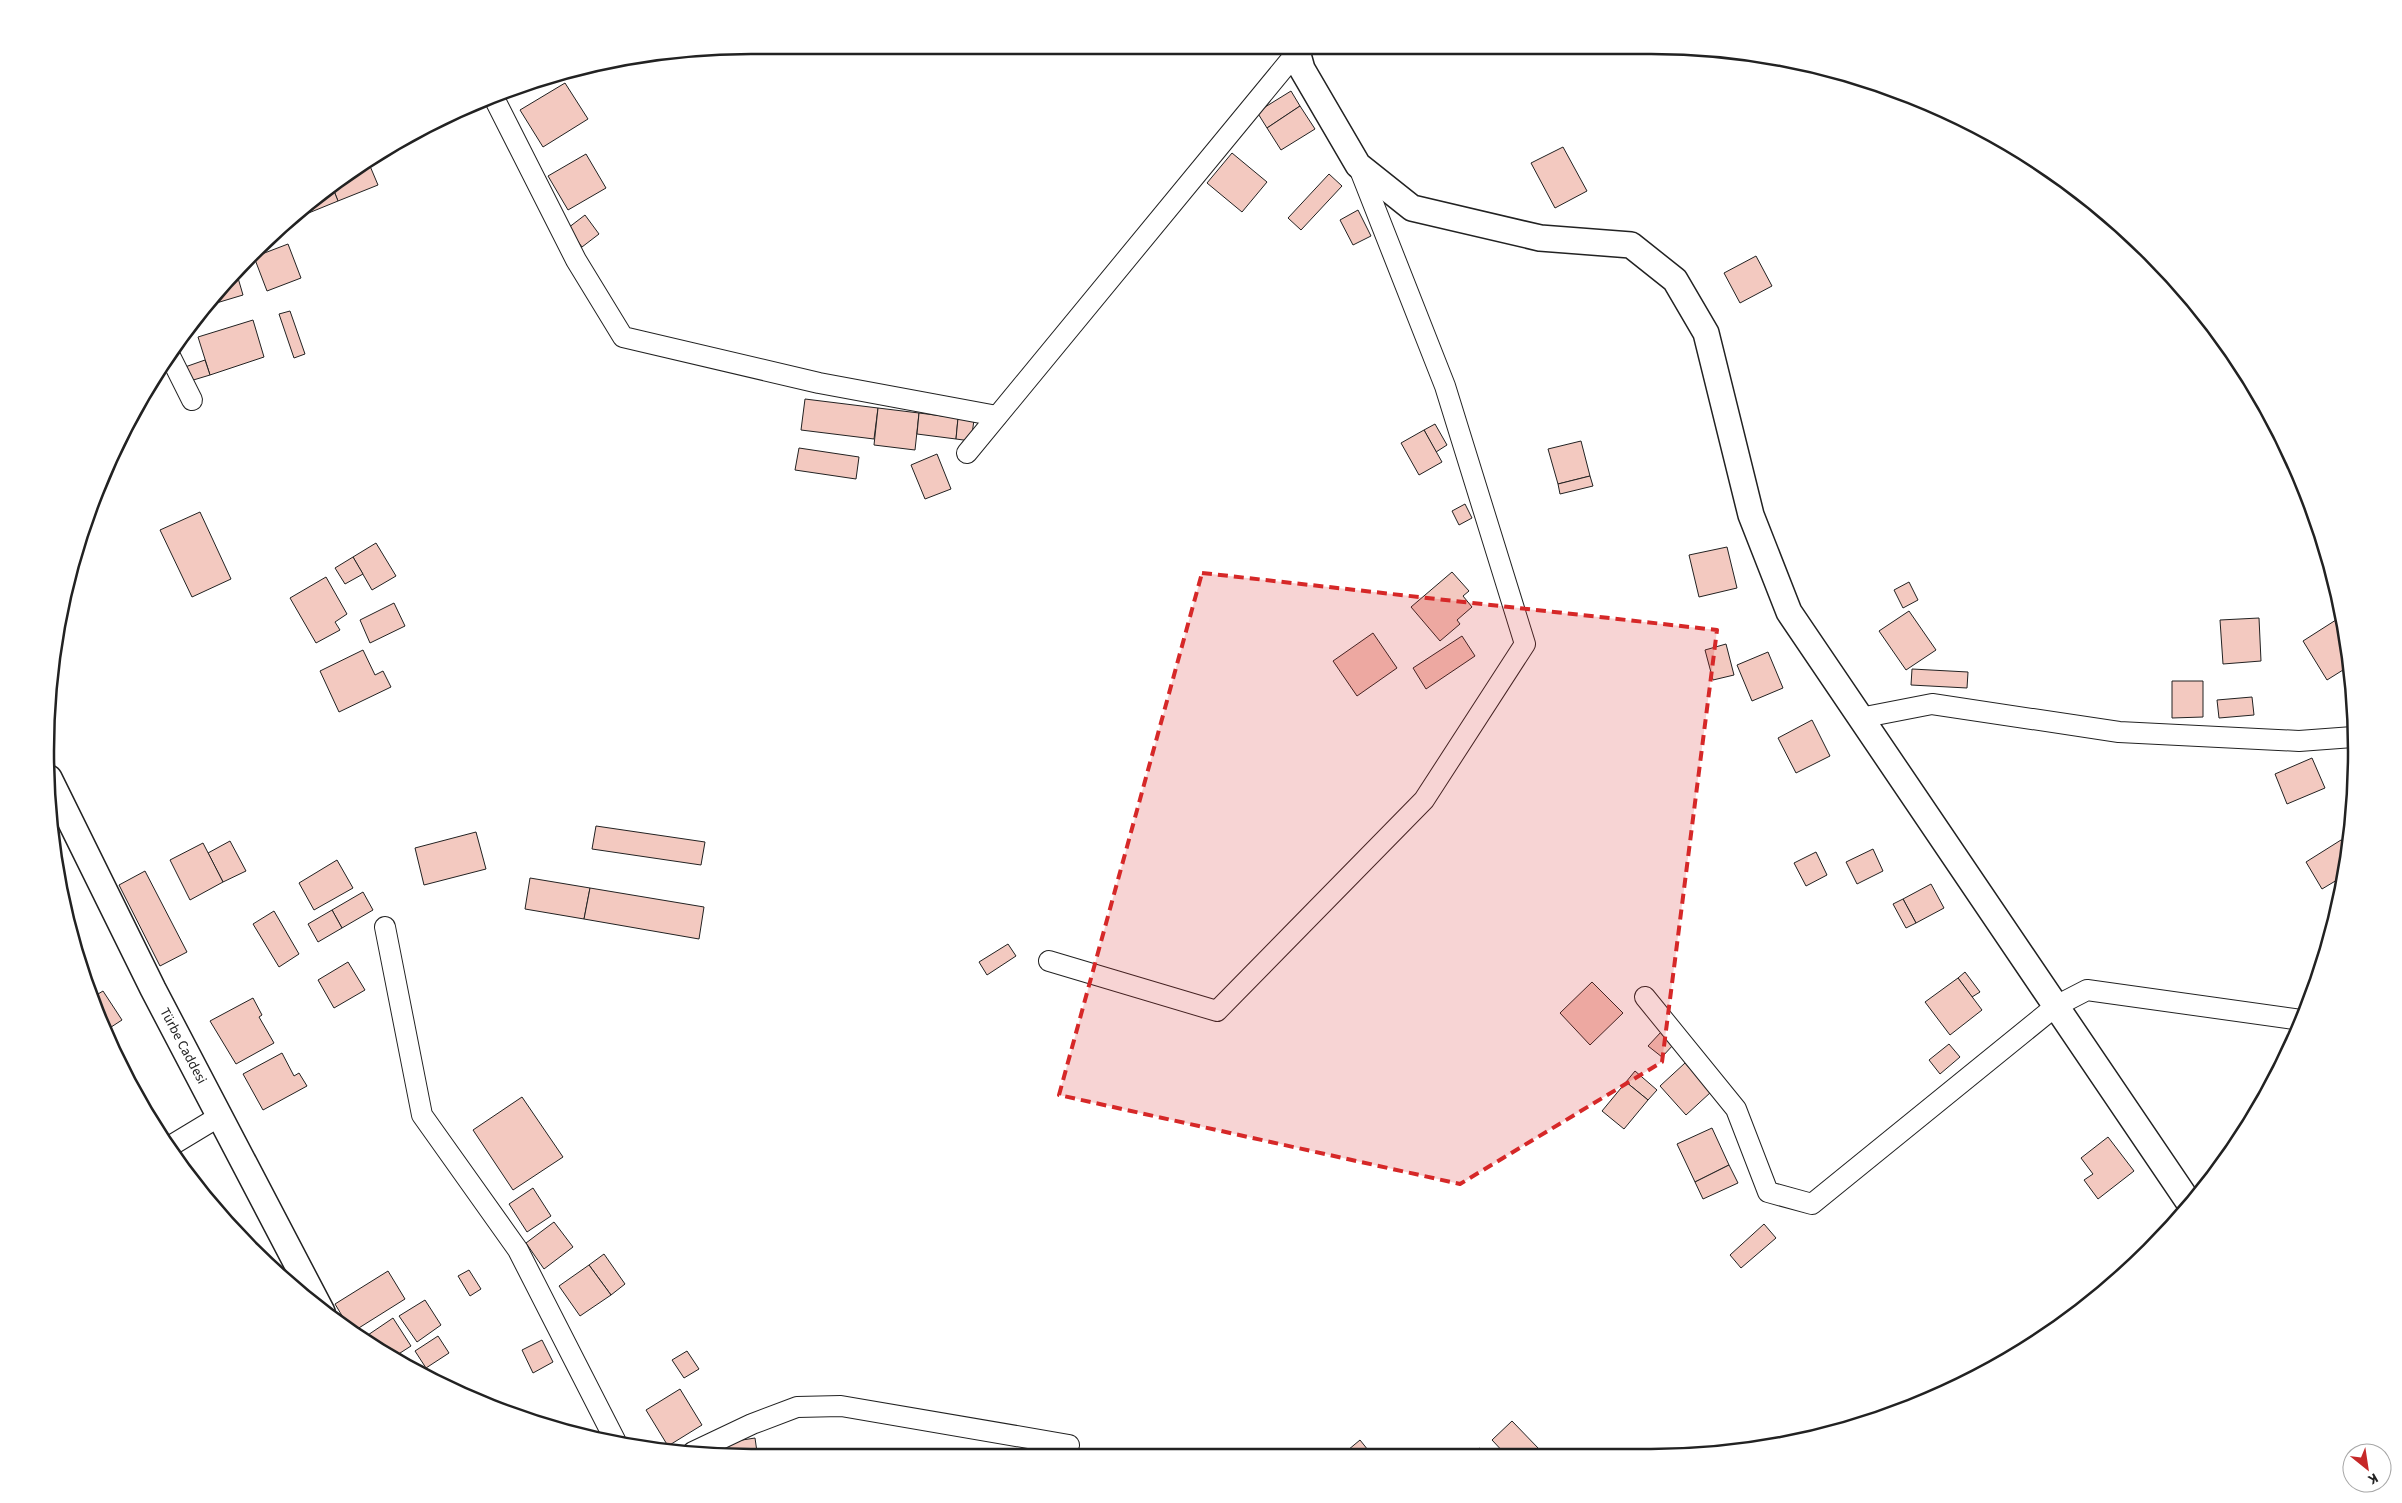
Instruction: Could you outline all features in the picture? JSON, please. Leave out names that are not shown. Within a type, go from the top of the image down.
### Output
[{"type":"street","points":[[967,453],[1295,54]]},
{"type":"street","points":[[1049,961],[1217,1011],[1424,800],[1525,644],[1445,386],[1358,165],[1302,69],[1298,54]]},
{"type":"street","points":[[496,102],[576,260],[622,337],[819,383],[998,416]]},
{"type":"street","points":[[1358,165],[1412,208],[1540,238],[1631,245],[1675,280],[1706,333],[1751,515],[1789,612],[2186,1198]]},
{"type":"street","points":[[173,361],[192,400]]},
{"type":"street","points":[[1860,718],[1932,704],[2119,732],[2299,741],[2348,737]]},
{"type":"street","name":"Türbe Caddesi","points":[[55,790],[153,989],[312,1293]]},
{"type":"street","points":[[385,927],[422,1115],[518,1250],[613,1435]]},
{"type":"street","points":[[1645,997],[1736,1108],[1768,1192],[1812,1204],[2056,1006],[2087,990],[2295,1019]]},
{"type":"street","points":[[174,1144],[220,1116]]},
{"type":"street","points":[[702,1448],[752,1424],[797,1407],[841,1406],[1069,1445]]},
{"type":"highlighted area","points":[[1202,573],[1717,630],[1662,1062],[1460,1184],[1059,1095]]},
{"type":"building","points":[[565,83],[588,119],[543,147],[520,110]]},
{"type":"building","points":[[1291,91],[1300,106],[1267,128],[1257,112]]},
{"type":"building","points":[[1300,106],[1315,129],[1281,150],[1267,128]]},
{"type":"building","points":[[1563,147],[1587,191],[1555,208],[1531,163]]},
{"type":"building","points":[[1232,153],[1267,182],[1242,212],[1207,183]]},
{"type":"building","points":[[586,154],[606,188],[568,210],[548,176]]},
{"type":"building","points":[[370,167],[378,185],[338,201],[335,192]]},
{"type":"building","points":[[1329,174],[1342,186],[1301,230],[1288,218]]},
{"type":"building","points":[[335,192],[338,201],[308,213]]},
{"type":"building","points":[[1358,210],[1371,236],[1353,245],[1340,220]]},
{"type":"building","points":[[585,215],[599,234],[582,247],[568,228]]},
{"type":"building","points":[[288,244],[301,278],[267,291],[255,261],[263,254]]},
{"type":"building","points":[[1756,256],[1772,286],[1740,303],[1724,273]]},
{"type":"building","points":[[238,279],[243,295],[218,303]]},
{"type":"building","points":[[290,311],[305,354],[294,358],[279,314]]},
{"type":"building","points":[[253,320],[264,357],[210,375],[198,337]]},
{"type":"building","points":[[205,360],[210,375],[190,381],[185,367]]},
{"type":"building","points":[[805,399],[878,408],[874,439],[801,430]]},
{"type":"building","points":[[878,408],[919,413],[915,450],[874,445]]},
{"type":"building","points":[[919,413],[958,418],[956,439],[917,434]]},
{"type":"building","points":[[958,418],[974,420],[971,441],[956,439]]},
{"type":"building","points":[[1435,424],[1447,445],[1436,452],[1424,430]]},
{"type":"building","points":[[1424,430],[1442,462],[1419,475],[1401,443]]},
{"type":"building","points":[[1581,441],[1590,476],[1558,484],[1548,449]]},
{"type":"building","points":[[799,448],[859,457],[856,479],[795,470]]},
{"type":"building","points":[[937,454],[951,489],[925,499],[911,465]]},
{"type":"building","points":[[1590,476],[1593,486],[1560,494],[1558,484]]},
{"type":"building","points":[[1465,504],[1472,518],[1459,525],[1452,511]]},
{"type":"building","points":[[200,512],[231,579],[192,597],[160,530]]},
{"type":"building","points":[[376,543],[396,576],[372,590],[353,557]]},
{"type":"building","points":[[1727,547],[1737,588],[1699,597],[1689,555]]},
{"type":"building","points":[[353,557],[363,574],[345,584],[335,568]]},
{"type":"building","points":[[1452,572],[1469,591],[1463,596],[1472,607],[1457,620],[1460,624],[1440,641],[1411,607]]},
{"type":"building","points":[[326,577],[347,614],[335,622],[340,630],[316,643],[290,598]]},
{"type":"building","points":[[1909,582],[1918,600],[1903,608],[1894,590]]},
{"type":"building","points":[[394,603],[405,626],[370,643],[360,620]]},
{"type":"building","points":[[1909,611],[1936,650],[1906,670],[1879,631]]},
{"type":"building","points":[[2259,618],[2261,661],[2223,664],[2220,620]]},
{"type":"building","points":[[2336,620],[2343,670],[2327,680],[2303,641]]},
{"type":"building","points":[[1373,633],[1397,668],[1357,696],[1333,661]]},
{"type":"building","points":[[1462,636],[1475,656],[1426,689],[1413,668]]},
{"type":"building","points":[[1726,644],[1734,675],[1713,680],[1705,650]]},
{"type":"building","points":[[363,650],[375,675],[383,671],[391,687],[339,712],[320,671]]},
{"type":"building","points":[[1768,652],[1783,688],[1752,701],[1737,665]]},
{"type":"building","points":[[1912,669],[1968,672],[1967,688],[1911,685]]},
{"type":"building","points":[[2172,681],[2203,681],[2203,717],[2172,718]]},
{"type":"building","points":[[2252,697],[2254,715],[2219,718],[2217,700]]},
{"type":"building","points":[[1812,720],[1830,756],[1796,773],[1778,738]]},
{"type":"building","points":[[2312,758],[2325,788],[2287,804],[2275,774]]},
{"type":"building","points":[[596,826],[705,842],[701,865],[592,849]]},
{"type":"building","points":[[476,832],[486,869],[424,885],[415,848]]},
{"type":"building","points":[[2341,840],[2342,842],[2336,880],[2322,889],[2306,862]]},
{"type":"building","points":[[230,841],[246,871],[223,882],[208,853]]},
{"type":"building","points":[[203,843],[223,882],[190,900],[170,860]]},
{"type":"building","points":[[1873,849],[1883,871],[1857,884],[1846,862]]},
{"type":"building","points":[[1816,852],[1827,875],[1806,886],[1794,863]]},
{"type":"building","points":[[337,860],[353,888],[314,910],[299,883]]},
{"type":"building","points":[[145,871],[187,952],[160,966],[119,885]]},
{"type":"building","points":[[530,878],[590,888],[584,919],[525,909]]},
{"type":"building","points":[[1931,884],[1944,908],[1916,923],[1903,899]]},
{"type":"building","points":[[590,888],[704,907],[699,939],[584,919]]},
{"type":"building","points":[[363,892],[373,910],[342,928],[332,910]]},
{"type":"building","points":[[1903,899],[1916,923],[1906,928],[1893,904]]},
{"type":"building","points":[[332,910],[342,928],[318,942],[308,924]]},
{"type":"building","points":[[274,911],[299,954],[279,967],[253,924]]},
{"type":"building","points":[[1008,944],[1016,956],[987,975],[979,962]]},
{"type":"building","points":[[348,962],[365,990],[334,1008],[318,980]]},
{"type":"building","points":[[1965,972],[1980,992],[1972,997],[1958,978]]},
{"type":"building","points":[[1958,978],[1982,1010],[1950,1035],[1925,1002]]},
{"type":"building","points":[[1592,982],[1623,1013],[1590,1045],[1560,1013]]},
{"type":"building","points":[[103,991],[122,1020],[111,1027],[107,1019],[98,994]]},
{"type":"building","points":[[253,998],[262,1015],[259,1017],[274,1043],[236,1064],[210,1021]]},
{"type":"building","points":[[1661,1032],[1674,1044],[1662,1057],[1648,1046]]},
{"type":"building","points":[[1949,1044],[1960,1057],[1940,1074],[1929,1060]]},
{"type":"building","points":[[282,1053],[294,1076],[299,1073],[307,1086],[263,1110],[243,1074]]},
{"type":"building","points":[[1685,1063],[1711,1092],[1686,1115],[1660,1086]]},
{"type":"building","points":[[1635,1071],[1657,1090],[1648,1100],[1626,1082]]},
{"type":"building","points":[[1626,1082],[1648,1100],[1624,1129],[1602,1111]]},
{"type":"building","points":[[522,1097],[563,1157],[513,1190],[473,1130]]},
{"type":"building","points":[[1712,1128],[1729,1165],[1695,1182],[1677,1144]]},
{"type":"building","points":[[2108,1137],[2134,1171],[2098,1199],[2084,1180],[2093,1174],[2081,1158]]},
{"type":"building","points":[[1729,1165],[1738,1183],[1703,1199],[1695,1182]]},
{"type":"building","points":[[533,1188],[551,1216],[527,1232],[509,1204]]},
{"type":"building","points":[[554,1222],[573,1247],[544,1269],[526,1243]]},
{"type":"building","points":[[1764,1224],[1776,1238],[1741,1268],[1730,1255]]},
{"type":"building","points":[[604,1254],[625,1284],[611,1295],[589,1265]]},
{"type":"building","points":[[589,1265],[611,1295],[580,1316],[559,1286]]},
{"type":"building","points":[[469,1270],[481,1289],[470,1296],[458,1276]]},
{"type":"building","points":[[388,1271],[405,1299],[359,1328],[342,1316],[335,1304]]},
{"type":"building","points":[[425,1300],[441,1325],[417,1342],[399,1316]]},
{"type":"building","points":[[393,1318],[411,1346],[399,1354],[368,1335]]},
{"type":"building","points":[[438,1336],[449,1353],[426,1368],[415,1351]]},
{"type":"building","points":[[542,1340],[553,1362],[533,1373],[522,1350]]},
{"type":"building","points":[[687,1351],[699,1369],[684,1378],[672,1360]]},
{"type":"building","points":[[680,1389],[702,1425],[671,1444],[667,1444],[646,1410]]},
{"type":"building","points":[[1512,1421],[1539,1449],[1500,1449],[1492,1440]]},
{"type":"building","points":[[755,1438],[757,1449],[718,1448],[717,1444]]},
{"type":"building","points":[[1360,1440],[1367,1449],[1349,1449]]}]
